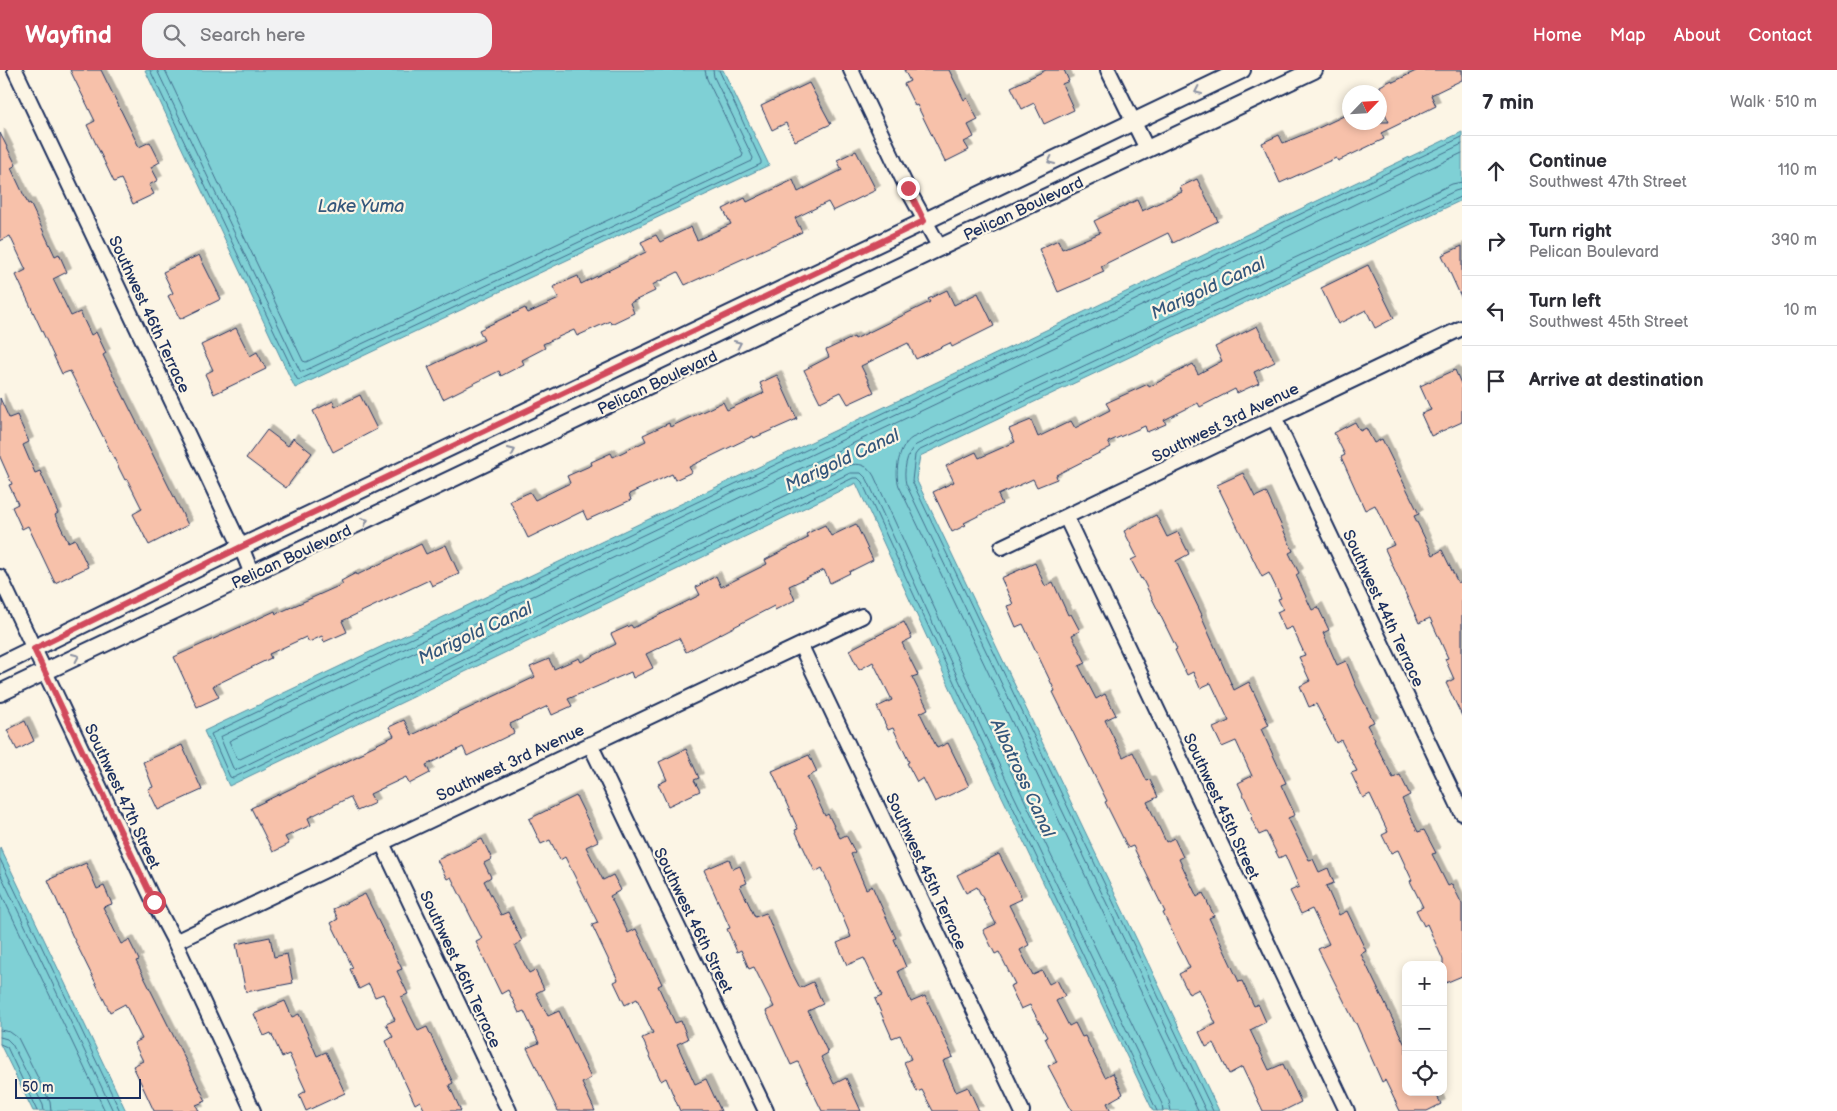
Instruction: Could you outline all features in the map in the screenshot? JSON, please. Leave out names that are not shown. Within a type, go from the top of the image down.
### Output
[{"type":"street","name":"Southwest 46th Terrace","points":[[14,70],[241,547],[252,574]]},
{"type":"street","points":[[852,70],[924,221],[940,248]]},
{"type":"street","points":[[1108,70],[1147,149]]},
{"type":"street","name":"Pelican Boulevard","points":[[0,665],[241,547],[1242,70]]},
{"type":"street","name":"Pelican Boulevard","points":[[0,693],[1314,70]]},
{"type":"street","name":"Southwest 3rd Avenue","points":[[1002,547],[1462,328]]},
{"type":"street","name":"Southwest 44th Terrace","points":[[1274,417],[1462,813]]},
{"type":"street","name":"Southwest 45th Street","points":[[1066,517],[1347,1111]]},
{"type":"street","name":"Southwest 47th Street","points":[[0,577],[141,875],[175,942],[253,1111]]},
{"type":"street","name":"Southwest 3rd Avenue","points":[[175,942],[862,616]]},
{"type":"street","name":"Southwest 45th Terrace","points":[[801,646],[1022,1111]]},
{"type":"street","name":"Southwest 46th Street","points":[[590,744],[766,1111]]},
{"type":"street","name":"Southwest 46th Terrace","points":[[382,843],[509,1111]]},
{"type":"water","name":"Lake Yuma","points":[[145,70],[723,70],[769,165],[295,388]]},
{"type":"water","points":[[1462,132],[1462,200],[920,456],[916,479],[1219,1111],[1153,1111],[959,707],[856,483],[229,786],[204,731]]},
{"type":"water","points":[[0,847],[126,1111],[33,1111],[0,1044]]},
{"type":"building","points":[[70,70],[101,70],[139,147],[150,142],[160,162],[151,167],[158,180],[149,185],[154,194],[133,204],[121,179],[114,182],[87,125],[95,121]]},
{"type":"building","points":[[904,70],[949,70],[964,100],[967,98],[978,120],[968,125],[974,137],[964,142],[969,150],[945,162],[917,105],[915,106],[904,84],[910,81]]},
{"type":"building","points":[[1046,70],[1064,70],[1069,81],[1062,84],[1074,110],[1044,124],[1034,103],[1022,109],[1011,87]]},
{"type":"building","points":[[1418,70],[1462,70],[1462,80],[1431,95],[1436,106],[1381,133],[1384,139],[1338,161],[1336,158],[1280,183],[1262,143],[1279,135],[1283,143],[1342,117],[1342,130],[1387,130],[1387,122],[1389,122],[1387,118],[1387,85],[1382,85],[1392,80],[1393,82]]},
{"type":"building","points":[[809,83],[831,124],[795,141],[786,123],[772,130],[761,106]]},
{"type":"building","points":[[0,133],[16,165],[11,168],[28,204],[30,203],[55,256],[59,254],[67,272],[53,279],[71,316],[80,312],[91,335],[96,332],[106,353],[103,355],[188,525],[149,545],[133,514],[142,509],[127,479],[125,480],[70,371],[62,374],[16,275],[26,270],[10,236],[0,241]]},
{"type":"building","points":[[856,151],[876,190],[833,211],[828,202],[795,218],[802,232],[685,285],[678,272],[652,285],[655,291],[630,303],[634,313],[611,324],[610,321],[577,336],[574,330],[543,344],[545,348],[522,360],[524,364],[501,376],[499,371],[443,399],[428,367],[484,340],[479,330],[525,308],[528,313],[559,299],[553,287],[578,276],[581,284],[646,252],[641,242],[656,235],[660,242],[691,227],[697,240],[731,224],[723,209],[745,198],[747,202],[793,180],[798,192],[842,170],[837,160]]},
{"type":"building","points":[[1197,179],[1218,221],[1173,243],[1168,233],[1101,266],[1104,272],[1058,292],[1039,249],[1058,240],[1062,249],[1100,233],[1094,221],[1137,200],[1142,211],[1182,192],[1180,187]]},
{"type":"building","points":[[1462,246],[1462,299],[1442,255]]},
{"type":"building","points":[[199,255],[221,299],[180,319],[168,296],[173,293],[163,272]]},
{"type":"building","points":[[1368,265],[1394,318],[1375,328],[1366,310],[1338,324],[1321,288]]},
{"type":"building","points":[[947,290],[954,305],[978,293],[994,326],[952,347],[950,343],[916,359],[908,343],[861,366],[874,392],[848,404],[841,392],[820,402],[804,370],[829,357],[826,350],[854,337],[855,339],[930,302],[928,299]]},
{"type":"building","points":[[1257,326],[1275,362],[1254,372],[1259,383],[1237,393],[1235,389],[1200,407],[1198,403],[1164,420],[1166,424],[1147,432],[1145,426],[1108,442],[1111,447],[1056,475],[1057,479],[1037,487],[1033,479],[998,495],[1002,504],[964,523],[966,525],[952,532],[933,492],[954,482],[946,466],[976,452],[979,458],[1015,442],[1009,429],[1031,420],[1038,437],[1071,421],[1075,428],[1110,410],[1106,403],[1148,384],[1149,387],[1193,364],[1198,374],[1222,361],[1215,347]]},
{"type":"building","points":[[236,328],[250,356],[257,352],[266,369],[214,394],[205,374],[213,370],[201,345]]},
{"type":"building","points":[[1455,370],[1462,386],[1462,422],[1431,436],[1421,414],[1431,410],[1420,386]]},
{"type":"building","points":[[777,375],[797,419],[754,438],[753,436],[689,467],[692,472],[675,480],[672,474],[629,494],[631,500],[587,520],[583,511],[528,538],[510,501],[530,492],[535,500],[570,483],[567,476],[592,465],[591,462],[611,453],[613,457],[646,441],[643,435],[669,423],[670,427],[723,402],[727,410],[764,393],[760,383]]},
{"type":"building","points":[[360,395],[377,429],[333,452],[313,411],[333,401],[335,407]]},
{"type":"building","points":[[0,398],[9,418],[17,415],[29,442],[23,445],[35,473],[40,471],[58,513],[55,515],[68,542],[75,539],[88,567],[55,583],[28,526],[22,529],[12,507],[18,504],[9,485],[12,484],[0,457]]},
{"type":"building","points":[[1355,422],[1360,431],[1366,428],[1374,443],[1382,439],[1419,514],[1414,516],[1433,555],[1442,550],[1458,583],[1462,581],[1462,716],[1446,683],[1454,679],[1445,659],[1448,658],[1430,618],[1419,623],[1385,549],[1394,545],[1375,505],[1365,510],[1341,457],[1345,455],[1334,433]]},
{"type":"building","points":[[267,430],[288,446],[293,438],[312,453],[286,488],[246,458]]},
{"type":"building","points":[[1243,473],[1255,497],[1266,492],[1293,551],[1289,553],[1299,573],[1296,575],[1312,610],[1318,607],[1329,630],[1323,633],[1337,665],[1346,661],[1374,722],[1367,725],[1374,741],[1393,778],[1400,775],[1410,795],[1402,799],[1418,832],[1424,830],[1436,853],[1432,854],[1448,886],[1452,884],[1462,904],[1462,976],[1447,982],[1447,961],[1443,961],[1427,924],[1424,926],[1416,910],[1423,907],[1398,850],[1391,853],[1382,835],[1388,832],[1370,794],[1363,798],[1351,773],[1357,771],[1341,740],[1336,743],[1316,704],[1309,707],[1300,686],[1310,681],[1299,657],[1305,655],[1292,627],[1285,630],[1277,612],[1283,609],[1278,599],[1281,598],[1269,573],[1262,577],[1217,485]]},
{"type":"building","points":[[1156,515],[1167,537],[1178,532],[1189,554],[1176,561],[1202,615],[1234,690],[1249,682],[1269,725],[1261,729],[1286,783],[1281,785],[1295,815],[1288,818],[1309,860],[1313,859],[1319,872],[1328,868],[1334,883],[1326,886],[1339,915],[1347,911],[1366,951],[1361,954],[1402,1039],[1402,1096],[1437,1096],[1441,1104],[1427,1111],[1400,1111],[1385,1080],[1382,1082],[1356,1023],[1318,949],[1329,944],[1312,909],[1301,914],[1290,891],[1299,887],[1285,855],[1279,858],[1266,832],[1259,835],[1251,818],[1253,816],[1238,783],[1252,776],[1236,741],[1222,747],[1213,728],[1229,721],[1211,683],[1200,688],[1193,672],[1187,675],[1175,650],[1177,649],[1142,578],[1131,560],[1137,557],[1124,531]]},
{"type":"building","points":[[856,524],[873,560],[850,573],[830,583],[824,570],[789,586],[795,600],[775,610],[774,606],[686,652],[679,638],[646,654],[653,668],[633,678],[631,672],[568,699],[572,706],[552,715],[548,706],[510,724],[514,733],[467,756],[463,747],[426,765],[430,773],[409,784],[406,777],[370,794],[375,803],[357,811],[350,797],[308,818],[311,825],[285,837],[289,844],[273,852],[251,808],[364,753],[363,751],[394,736],[389,727],[404,720],[412,735],[535,677],[530,667],[549,659],[554,669],[579,658],[581,662],[616,644],[611,634],[631,625],[633,628],[700,595],[696,587],[716,576],[721,587],[767,564],[765,560],[808,538],[806,534],[825,525],[831,536]]},
{"type":"building","points":[[421,544],[426,554],[446,545],[459,574],[432,586],[429,580],[342,621],[347,632],[324,642],[322,636],[309,642],[306,637],[269,654],[271,658],[213,686],[219,697],[197,707],[174,657],[275,611],[276,614],[343,584],[341,581],[356,573],[357,575]]},
{"type":"building","points":[[1035,563],[1045,586],[1053,582],[1068,615],[1071,614],[1080,631],[1072,635],[1086,663],[1079,666],[1096,699],[1105,694],[1116,715],[1105,720],[1123,757],[1133,752],[1147,781],[1150,780],[1158,797],[1147,802],[1166,842],[1174,838],[1183,857],[1179,859],[1197,897],[1203,893],[1214,916],[1209,918],[1239,982],[1242,981],[1254,1006],[1258,1004],[1266,1022],[1250,1030],[1269,1070],[1283,1064],[1301,1102],[1283,1111],[1263,1111],[1242,1067],[1229,1074],[1214,1043],[1206,1047],[1199,1032],[1216,1024],[1199,989],[1189,994],[1179,974],[1190,968],[1163,913],[1165,912],[1133,846],[1128,848],[1105,802],[1107,801],[1053,692],[1055,691],[1023,624],[1016,627],[1007,606],[1013,604],[1001,578]]},
{"type":"building","points":[[904,622],[912,638],[902,643],[918,675],[912,677],[928,709],[920,713],[937,748],[948,743],[969,786],[935,802],[923,778],[917,782],[893,728],[888,730],[877,707],[892,700],[873,662],[859,670],[849,650]]},
{"type":"building","points":[[25,721],[34,741],[17,750],[7,730]]},
{"type":"building","points":[[182,745],[202,790],[158,810],[148,789],[153,787],[143,762]]},
{"type":"building","points":[[686,749],[699,778],[694,780],[700,791],[668,806],[658,784],[667,780],[659,762]]},
{"type":"building","points":[[809,755],[817,772],[807,777],[825,816],[828,814],[840,838],[846,835],[855,852],[851,854],[866,889],[872,886],[896,938],[894,939],[906,967],[898,971],[911,1002],[925,996],[953,1057],[943,1061],[956,1092],[968,1087],[979,1111],[933,1111],[922,1090],[917,1092],[904,1062],[911,1059],[900,1035],[892,1038],[875,999],[882,996],[864,958],[847,965],[837,943],[851,937],[822,868],[815,872],[795,830],[798,829],[772,771]]},
{"type":"building","points":[[576,796],[598,841],[586,847],[603,880],[613,875],[621,890],[610,896],[628,933],[636,929],[662,984],[658,986],[675,1023],[681,1021],[688,1039],[677,1044],[695,1084],[706,1079],[721,1111],[680,1111],[666,1078],[661,1081],[642,1038],[653,1033],[637,999],[625,1005],[614,982],[618,980],[592,925],[598,923],[565,857],[560,860],[550,840],[541,844],[529,819]]},
{"type":"building","points":[[482,839],[492,859],[484,863],[491,877],[484,881],[501,915],[508,912],[522,941],[515,945],[529,973],[535,970],[544,989],[536,993],[548,1016],[559,1011],[591,1078],[582,1083],[595,1111],[558,1111],[527,1048],[539,1043],[524,1011],[519,1013],[508,990],[501,994],[476,942],[482,939],[451,877],[447,879],[437,860]]},
{"type":"building","points":[[999,854],[1022,899],[1009,905],[1029,945],[1020,950],[1033,975],[1042,971],[1049,984],[1057,980],[1065,996],[1056,1001],[1069,1026],[1075,1023],[1082,1037],[1085,1036],[1105,1077],[1113,1073],[1123,1094],[1107,1103],[1111,1111],[1072,1111],[1048,1066],[1057,1062],[1045,1038],[1047,1037],[1030,1005],[1021,1009],[1010,986],[1015,984],[999,952],[995,954],[983,930],[996,924],[977,887],[966,893],[957,875]]},
{"type":"building","points":[[729,859],[733,869],[740,866],[747,883],[740,886],[755,917],[766,913],[800,988],[813,982],[823,1004],[808,1011],[828,1053],[821,1057],[834,1084],[846,1078],[861,1111],[822,1111],[798,1062],[791,1065],[766,1011],[774,1007],[754,967],[749,969],[741,950],[737,952],[727,929],[730,928],[704,870]]},
{"type":"building","points":[[86,863],[97,889],[104,886],[112,904],[103,907],[121,944],[129,940],[139,960],[136,961],[206,1101],[196,1105],[199,1111],[154,1111],[133,1066],[143,1061],[134,1043],[142,1039],[125,1004],[110,1012],[72,935],[48,880]]},
{"type":"building","points":[[365,894],[402,969],[397,971],[408,994],[401,997],[418,1031],[427,1027],[453,1083],[449,1085],[461,1111],[425,1111],[420,1101],[415,1104],[386,1041],[393,1037],[386,1024],[395,1020],[383,994],[375,997],[369,984],[359,989],[350,969],[353,968],[331,923],[338,919],[333,909]]},
{"type":"building","points":[[270,937],[274,957],[287,954],[293,983],[246,992],[236,944]]},
{"type":"building","points":[[285,1001],[292,1017],[299,1014],[317,1056],[326,1052],[345,1093],[306,1111],[299,1095],[306,1091],[289,1054],[282,1057],[271,1033],[264,1036],[254,1014]]},
{"type":"route","points":[[154,902],[34,649],[241,547],[924,221],[908,188]]},
{"type":"water label","name":"Marigold Canal","points":[[1208,288]]},
{"type":"water label","name":"Marigold Canal","points":[[842,460]]},
{"type":"water label","name":"Marigold Canal","points":[[475,633]]},
{"type":"water label","name":"Albatross Canal","points":[[1023,778]]}]
